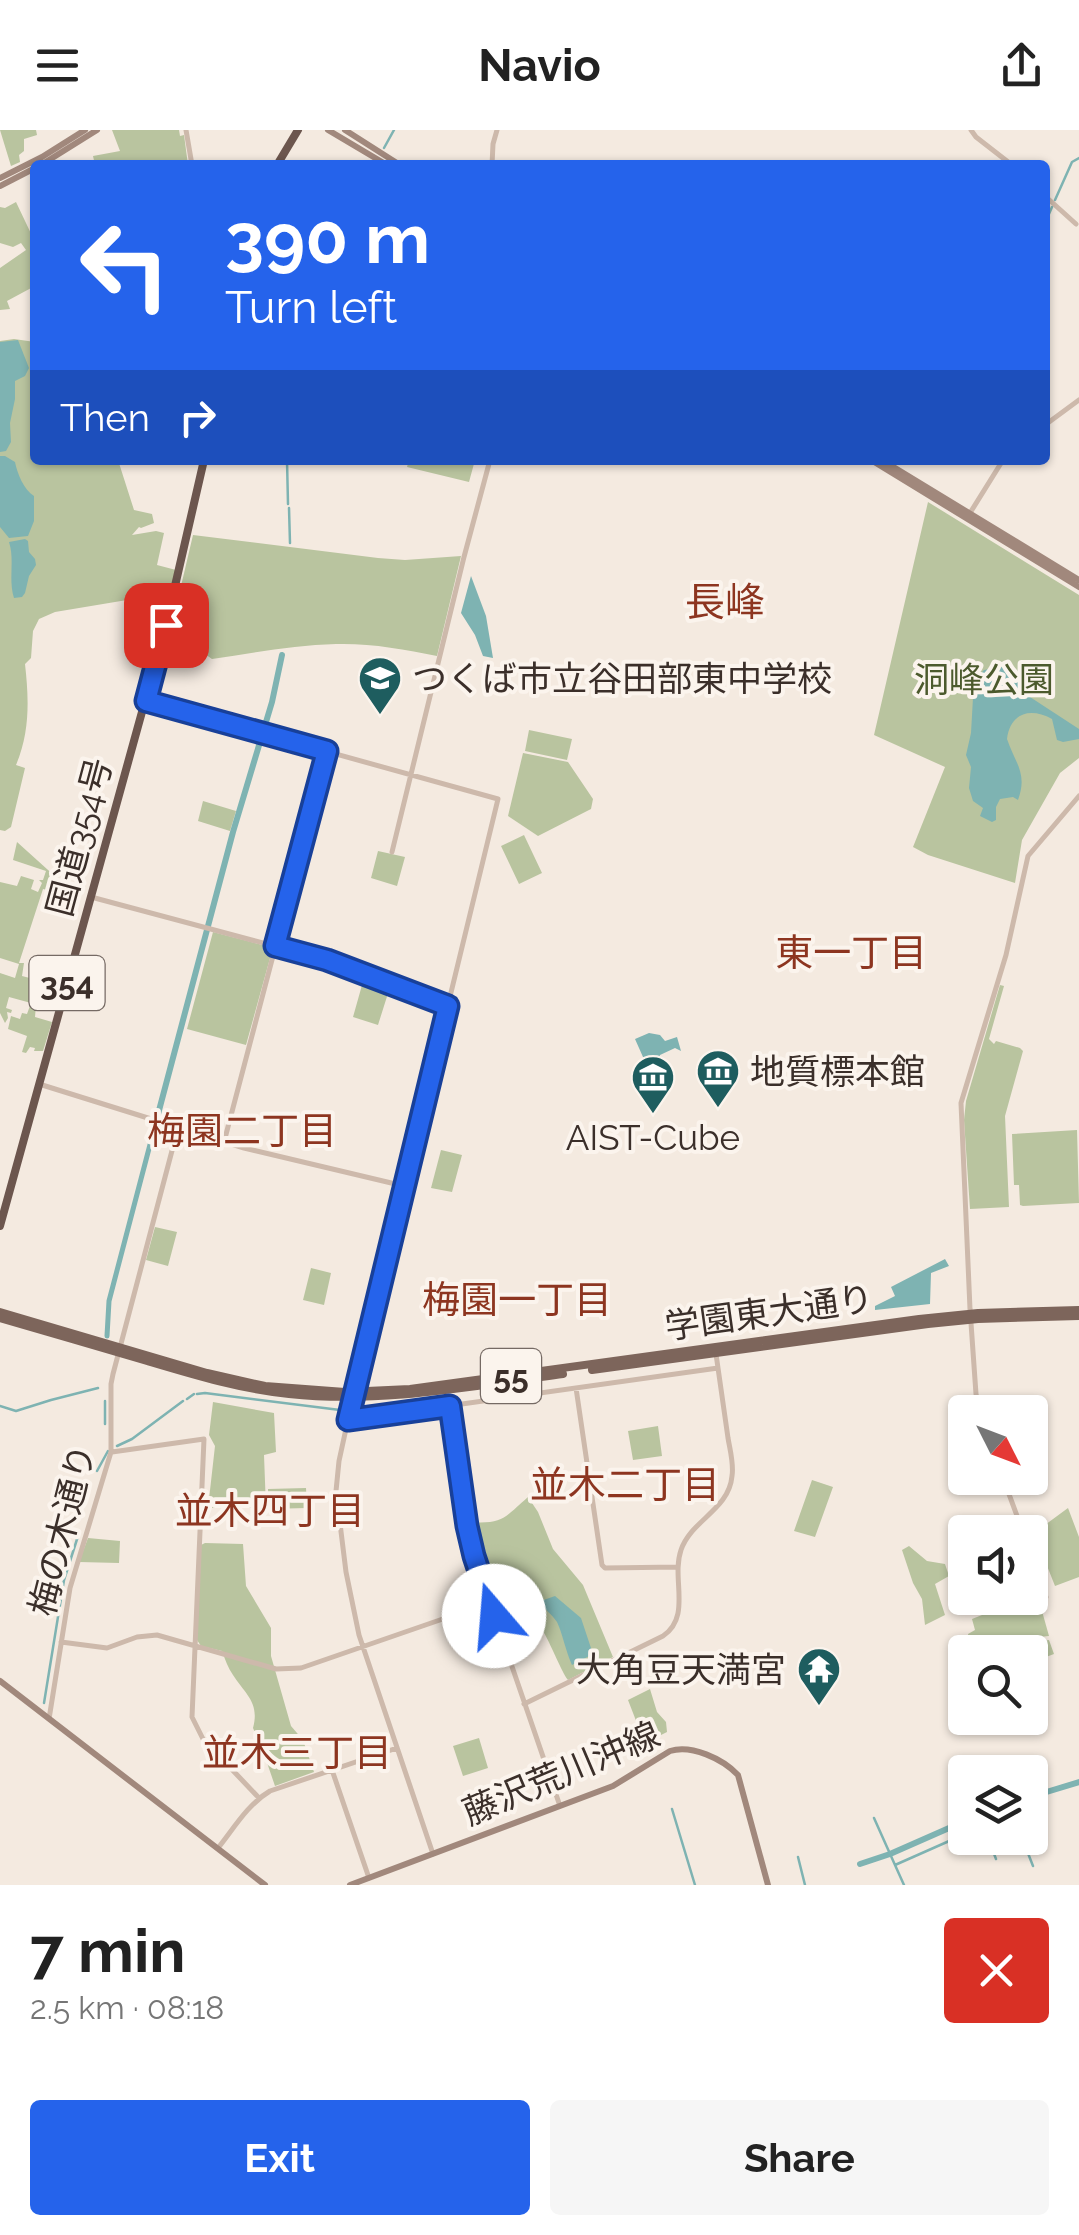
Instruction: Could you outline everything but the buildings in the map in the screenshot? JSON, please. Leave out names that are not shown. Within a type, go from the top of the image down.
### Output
[{"type":"highway","points":[[280,160],[298,130]]},
{"type":"highway","name":"国道354号","points":[[0,1226],[146,701],[203,465]]},
{"type":"main road","points":[[37,160],[85,130]]},
{"type":"main road","points":[[49,160],[98,130]]},
{"type":"main road","points":[[328,130],[385,160]]},
{"type":"main road","points":[[337,130],[386,160]]},
{"type":"main road","points":[[344,130],[387,160]]},
{"type":"main road","points":[[0,182],[30,164]]},
{"type":"main road","points":[[0,182],[30,170]]},
{"type":"main road","points":[[880,465],[1079,584]]},
{"type":"main road","points":[[890,465],[968,516]]},
{"type":"main road","name":"学園東大通り","points":[[0,1315],[247,1388],[290,1394],[354,1395],[412,1394],[971,1316],[1079,1313]]},
{"type":"main road","points":[[0,1681],[264,1885]]},
{"type":"main road","name":"藤沢荒川沖線","points":[[350,1885],[622,1782],[670,1750],[681,1748],[729,1766],[738,1775],[768,1885]]},
{"type":"street","points":[[186,130],[191,160]]},
{"type":"street","points":[[492,160],[498,130]]},
{"type":"street","points":[[971,130],[1006,160]]},
{"type":"street","points":[[1050,201],[1076,224]]},
{"type":"street","points":[[1050,421],[1079,400]]},
{"type":"street","points":[[392,852],[489,465]]},
{"type":"street","points":[[968,516],[1000,465]]},
{"type":"street","points":[[146,701],[498,799],[338,1461],[336,1497],[352,1610],[433,1854]]},
{"type":"street","points":[[224,1142],[327,751]]},
{"type":"street","points":[[977,1395],[962,1103],[1006,956],[1028,856],[1079,796]]},
{"type":"street","points":[[91,896],[327,960],[448,1006]]},
{"type":"street","points":[[39,1084],[224,1142],[404,1186]]},
{"type":"street","name":"梅の木通り","points":[[49,1719],[73,1576],[111,1452],[111,1384],[178,1128]]},
{"type":"street","points":[[524,1704],[672,1630],[679,1610],[678,1566],[685,1540],[722,1501],[732,1476],[716,1349]]},
{"type":"street","points":[[348,1420],[718,1368]]},
{"type":"street","points":[[576,1388],[602,1565],[678,1566]]},
{"type":"street","points":[[450,1406],[467,1526],[489,1602],[560,1806]]},
{"type":"street","points":[[111,1452],[204,1439],[191,1708],[194,1724],[210,1748],[259,1798]]},
{"type":"street","points":[[61,1642],[107,1648],[136,1637],[157,1635],[287,1670],[489,1602]]},
{"type":"street","points":[[218,1849],[246,1811],[270,1791],[397,1748]]},
{"type":"street","points":[[332,1770],[369,1878]]},
{"type":"green space","points":[[0,130],[36,130],[37,135],[24,139],[20,162],[11,166]]},
{"type":"green space","points":[[112,130],[179,130],[180,136],[184,135],[187,160],[94,160],[93,156],[120,151]]},
{"type":"green space","points":[[16,202],[30,231],[30,289],[7,301],[10,309],[0,310],[0,268],[26,250],[21,243],[13,247],[0,243],[0,207]]},
{"type":"green space","points":[[0,341],[30,341],[30,465],[120,465],[134,510],[152,514],[154,523],[139,527],[132,535],[164,533],[157,565],[176,570],[169,596],[55,612],[39,619],[33,631],[31,658],[25,664],[27,715],[16,765],[25,768],[11,827],[5,831],[0,830]]},
{"type":"green space","points":[[408,465],[474,465],[469,482]]},
{"type":"green space","name":"洞峰公園","points":[[928,502],[1079,595],[1079,758],[1060,773],[1022,840],[1015,883],[913,847],[945,767],[874,735]]},
{"type":"green space","points":[[193,535],[378,558],[461,556],[437,656],[336,644],[212,659],[182,638],[184,626],[173,620]]},
{"type":"green space","points":[[529,730],[572,739],[567,760],[525,751]]},
{"type":"green space","points":[[523,753],[568,762],[593,799],[591,809],[538,836],[508,816]]},
{"type":"green space","points":[[203,801],[236,811],[230,831],[198,821]]},
{"type":"green space","points":[[524,835],[542,873],[519,884],[501,846]]},
{"type":"green space","points":[[17,842],[68,888],[62,888],[60,893],[43,889],[19,963],[24,963],[22,976],[61,986],[55,1009],[36,1005],[35,1017],[52,1022],[43,1051],[30,1047],[26,1053],[22,1052],[27,1036],[8,1029],[11,1016],[20,1019],[31,1003],[9,997],[6,1008],[12,1010],[7,1012],[5,1023],[0,1013],[0,973],[15,978],[19,964],[0,958],[0,882],[17,886],[21,876],[34,880],[31,889],[38,892],[42,883],[39,880],[43,880],[46,871],[13,860]]},
{"type":"green space","points":[[378,851],[405,857],[397,886],[371,878]]},
{"type":"green space","points":[[213,932],[270,947],[272,951],[246,1045],[187,1029]]},
{"type":"green space","points":[[364,978],[390,987],[378,1025],[353,1017]]},
{"type":"green space","points":[[1000,985],[1004,986],[989,1039],[994,1044],[996,1041],[1023,1051],[1005,1116],[1009,1207],[970,1209],[966,1101]]},
{"type":"green space","points":[[1077,1130],[1079,1203],[1020,1205],[1019,1185],[1014,1185],[1012,1134]]},
{"type":"green space","points":[[441,1150],[462,1155],[452,1192],[431,1188]]},
{"type":"green space","points":[[155,1227],[177,1232],[168,1266],[146,1260]]},
{"type":"green space","points":[[311,1268],[331,1273],[324,1305],[303,1300]]},
{"type":"green space","points":[[213,1402],[274,1413],[276,1452],[264,1455],[266,1508],[208,1508],[215,1446],[209,1435]]},
{"type":"green space","points":[[658,1426],[662,1456],[633,1460],[628,1431]]},
{"type":"green space","points":[[812,1480],[833,1487],[815,1537],[794,1531]]},
{"type":"green space","points":[[306,1488],[307,1508],[268,1509],[268,1489]]},
{"type":"green space","points":[[528,1497],[553,1549],[583,1585],[613,1657],[568,1680],[530,1611],[507,1598],[492,1600],[467,1522],[501,1519]]},
{"type":"green space","points":[[1068,1508],[1079,1537],[1079,1577],[1055,1586],[1048,1568],[1048,1523]]},
{"type":"green space","points":[[88,1538],[120,1541],[119,1563],[79,1562]]},
{"type":"green space","points":[[243,1544],[246,1586],[271,1628],[271,1656],[291,1726],[303,1740],[314,1772],[275,1786],[253,1728],[255,1711],[250,1699],[222,1651],[201,1646],[197,1640],[201,1545]]},
{"type":"green space","points":[[909,1546],[927,1561],[945,1564],[948,1573],[935,1584],[945,1615],[925,1625],[922,1599],[902,1550]]},
{"type":"green space","points":[[982,1615],[1043,1615],[1049,1636],[968,1635],[975,1630],[972,1619]]},
{"type":"green space","points":[[650,1689],[667,1732],[651,1740],[640,1731],[628,1700]]},
{"type":"green space","points":[[479,1738],[488,1768],[463,1776],[453,1746]]},
{"type":"water","points":[[18,340],[29,368],[25,376],[15,381],[11,442],[6,451],[0,452],[0,342]]},
{"type":"water","points":[[0,456],[15,462],[27,490],[34,496],[34,521],[28,536],[9,538],[0,527]]},
{"type":"water","points":[[25,539],[36,565],[25,593],[14,598],[9,542]]},
{"type":"water","points":[[471,576],[486,616],[493,658],[483,656],[461,613]]},
{"type":"water","points":[[1002,667],[1023,676],[1030,697],[1079,729],[1079,739],[1057,740],[1052,719],[1044,715],[1029,713],[1017,718],[1007,739],[1019,768],[1021,791],[1018,800],[1000,799],[996,820],[992,822],[980,816],[983,808],[973,801],[969,788],[971,767],[966,755],[974,680],[984,670]]},
{"type":"water","points":[[649,1033],[660,1035],[665,1041],[677,1037],[681,1051],[675,1048],[660,1055],[658,1061],[643,1057],[635,1039]]},
{"type":"water","points":[[945,1259],[949,1266],[931,1273],[930,1304],[875,1310],[875,1306],[895,1296],[891,1287]]},
{"type":"water","points":[[555,1596],[581,1618],[593,1654],[572,1665],[557,1622],[541,1601]]},
{"type":"waterway","points":[[384,148],[394,130]]},
{"type":"waterway","points":[[1055,200],[1072,162],[1079,158]]},
{"type":"waterway","points":[[1050,212],[1052,207]]},
{"type":"waterway","points":[[287,465],[288,504]]},
{"type":"waterway","points":[[289,508],[290,543]]},
{"type":"waterway","points":[[157,1118],[282,655]]},
{"type":"waterway","points":[[107,1336],[109,1301],[157,1118]]},
{"type":"waterway","points":[[0,1406],[16,1411],[98,1388]]},
{"type":"waterway","points":[[187,1399],[194,1394]]},
{"type":"waterway","points":[[197,1394],[340,1410]]},
{"type":"waterway","points":[[105,1401],[105,1424]]},
{"type":"waterway","points":[[117,1446],[183,1401]]},
{"type":"waterway","points":[[97,1471],[108,1451]]},
{"type":"waterway","points":[[44,1703],[64,1580],[79,1533]]},
{"type":"waterway","points":[[1048,1791],[1079,1782]]},
{"type":"waterway","points":[[672,1809],[695,1885]]},
{"type":"waterway","points":[[874,1818],[895,1865],[948,1842]]},
{"type":"waterway","points":[[860,1864],[948,1828]]},
{"type":"waterway","points":[[994,1855],[996,1859]]},
{"type":"waterway","points":[[1029,1855],[1033,1866]]},
{"type":"waterway","points":[[798,1857],[805,1885]]},
{"type":"waterway","points":[[895,1865],[904,1885]]},
{"type":"place","name":"つくば市立谷田部東中学校","points":[[380,716]]},
{"type":"place","name":"地質標本館","points":[[718,1109]]},
{"type":"place","name":"AIST-Cube","points":[[653,1115]]},
{"type":"place","name":"大角豆天満宮","points":[[819,1707]]},
{"type":"district","name":"長峰","points":[[725,601]]},
{"type":"district","name":"東一丁目","points":[[851,952]]},
{"type":"district","name":"梅園二丁目","points":[[242,1130]]},
{"type":"district","name":"梅園一丁目","points":[[517,1299]]},
{"type":"district","name":"並木二丁目","points":[[625,1484]]},
{"type":"district","name":"並木四丁目","points":[[270,1510]]},
{"type":"district","name":"並木三丁目","points":[[297,1752]]},
{"type":"route","points":[[166,625],[146,701],[327,751],[275,946],[327,960],[448,1006],[348,1420],[450,1406],[467,1526],[494,1616]]}]
